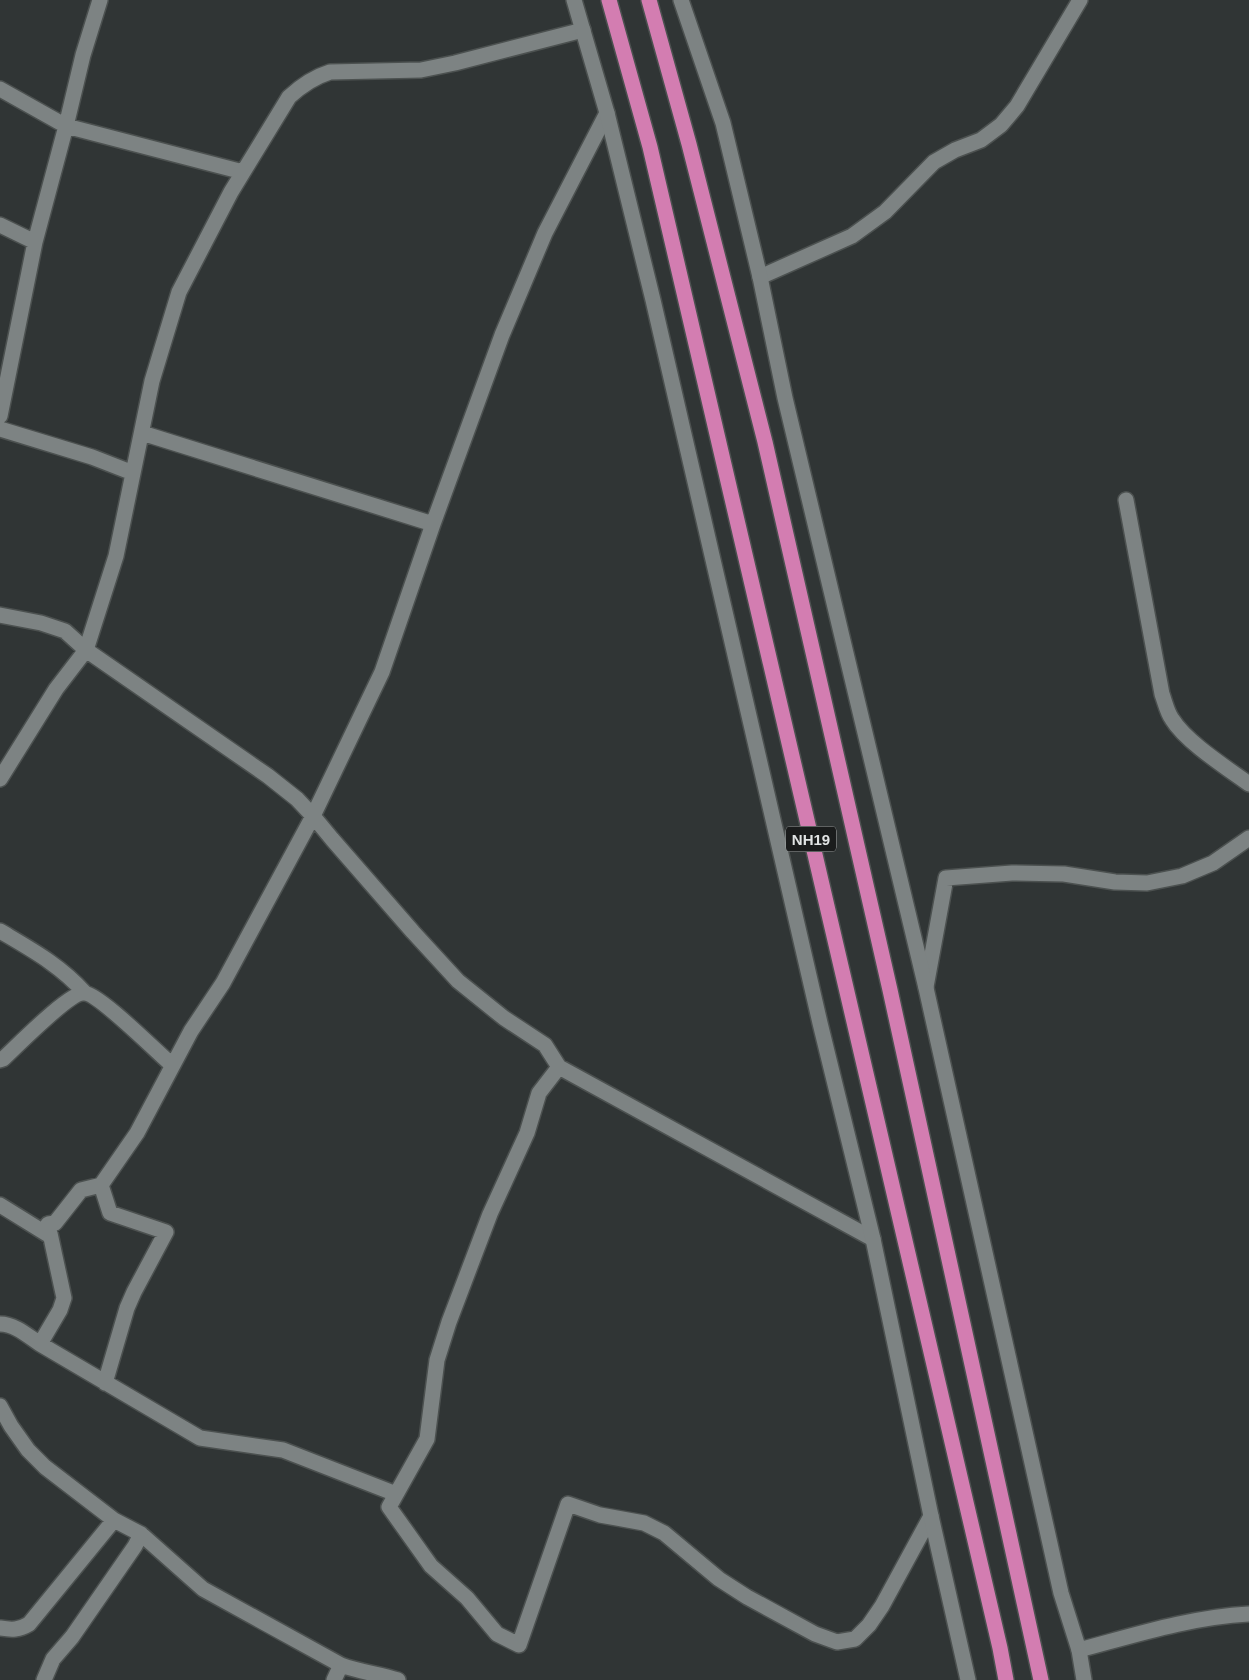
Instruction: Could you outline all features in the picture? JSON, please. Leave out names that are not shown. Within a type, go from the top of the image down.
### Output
[{"type":"highway","name":"NH19","points":[[609,0],[650,147],[931,1350],[1006,1680]]},
{"type":"highway","name":"NH19","points":[[649,0],[689,144],[767,452],[887,980],[1041,1680]]},
{"type":"street","points":[[0,416],[3,380],[35,242],[83,55],[100,0]]},
{"type":"street","points":[[574,0],[608,113],[653,300],[820,1023],[873,1240],[931,1516],[968,1680]]},
{"type":"street","points":[[681,0],[723,122],[760,277],[785,398],[926,988],[1061,1593],[1079,1650],[1084,1680]]},
{"type":"street","points":[[760,277],[852,236],[885,212],[934,162],[955,150],[981,140],[1001,126],[1017,106],[1080,0]]},
{"type":"street","points":[[0,779],[56,689],[86,650],[116,556],[152,381],[178,292],[230,192],[289,97],[303,84],[317,76],[330,72],[421,70],[583,30]]},
{"type":"street","points":[[0,89],[66,126],[243,172]]},
{"type":"street","points":[[40,1344],[60,1310],[64,1298],[48,1224],[55,1223],[81,1190],[102,1185],[137,1133],[191,1031],[224,983],[313,816],[382,672],[433,524],[502,335],[545,233],[608,113]]},
{"type":"street","points":[[0,225],[35,242]]},
{"type":"street","points":[[0,429],[92,457],[133,473]]},
{"type":"street","points":[[142,434],[433,524]]},
{"type":"street","points":[[1126,500],[1162,694],[1172,719],[1212,757],[1249,784]]},
{"type":"street","points":[[0,615],[41,623],[65,631],[86,650],[268,776],[297,799],[458,981],[504,1018],[545,1045],[559,1067],[873,1240]]},
{"type":"street","points":[[926,988],[946,878],[1012,873],[1064,874],[1115,882],[1147,883],[1182,876],[1213,863],[1249,838]]},
{"type":"street","points":[[0,932],[49,960],[64,971],[85,992],[94,996],[117,1015],[172,1065]]},
{"type":"street","points":[[0,1060],[3,1060],[64,1003],[76,994],[85,992]]},
{"type":"street","points":[[559,1067],[539,1093],[526,1133],[490,1214],[437,1360],[427,1439],[389,1507],[431,1566],[467,1598],[497,1634],[519,1645],[568,1504],[600,1514],[644,1523],[664,1533],[718,1579],[815,1634],[837,1642],[855,1639],[869,1626],[882,1606],[931,1516]]},
{"type":"street","points":[[102,1185],[110,1213],[166,1232],[127,1308],[105,1382]]},
{"type":"street","points":[[0,1205],[50,1236]]},
{"type":"street","points":[[0,1324],[6,1324],[18,1329],[40,1344],[200,1438],[283,1450],[396,1494]]},
{"type":"street","points":[[0,1406],[28,1450],[44,1467],[114,1520],[141,1534],[203,1589],[342,1665],[356,1671],[380,1674],[398,1680]]},
{"type":"street","points":[[0,1628],[21,1629],[29,1624],[114,1520]]},
{"type":"street","points":[[44,1680],[53,1658],[72,1637],[135,1546],[141,1534]]},
{"type":"street","points":[[1079,1650],[1180,1624],[1224,1615],[1249,1614]]},
{"type":"street","points":[[334,1680],[342,1665]]}]
